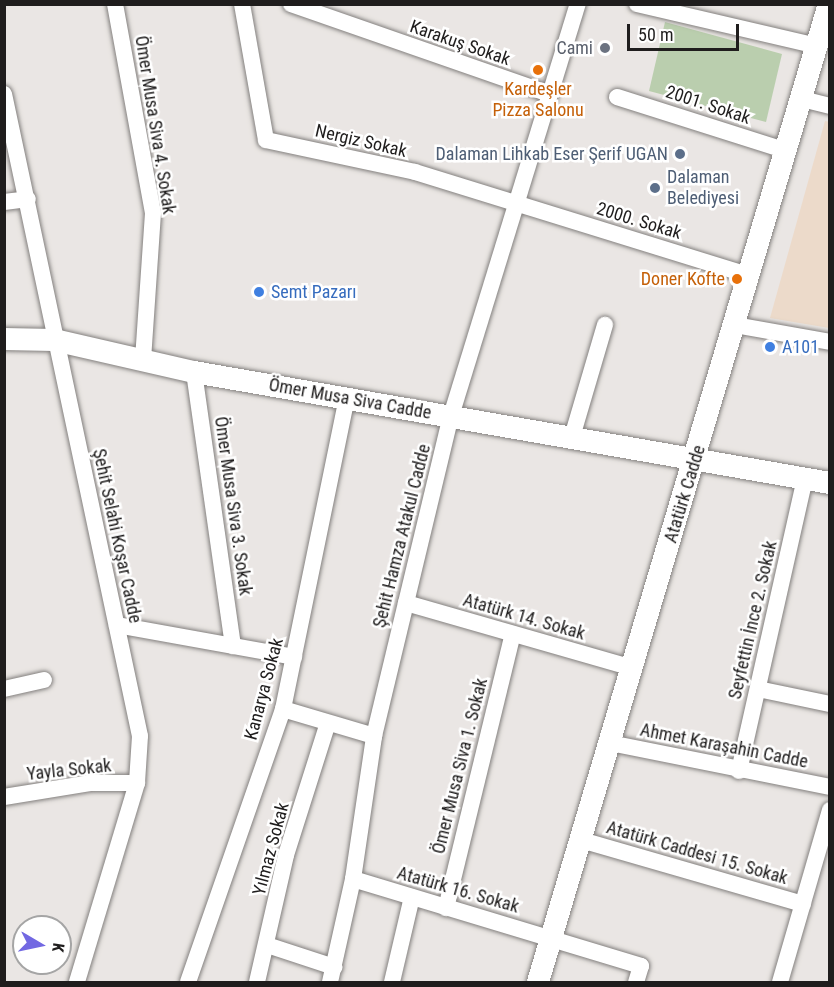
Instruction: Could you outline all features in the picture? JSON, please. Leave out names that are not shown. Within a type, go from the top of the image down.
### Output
[{"type":"main road","name":"Atatürk Cadde","points":[[538,982],[696,458],[829,4]]},
{"type":"main road","name":"Ömer Musa Siva Cadde","points":[[4,339],[54,340],[194,372],[830,483]]},
{"type":"street","name":"Ömer Musa Siva 4. Sokak","points":[[115,4],[153,213],[143,360]]},
{"type":"street","name":"Nergiz Sokak","points":[[242,4],[266,140],[415,172],[517,204]]},
{"type":"street","name":"Karakuş Sokak","points":[[291,4],[549,94]]},
{"type":"street","name":"Şehit Hamza Atakul Cadde","points":[[332,975],[353,879],[374,736],[452,416],[578,4]]},
{"type":"street","points":[[637,4],[818,46]]},
{"type":"street","name":"Şehit Selahi Koşar Cadde","points":[[4,94],[28,199],[54,340],[140,735],[138,783],[77,982]]},
{"type":"street","name":"2001. Sokak","points":[[617,97],[786,151]]},
{"type":"street","points":[[802,99],[830,106]]},
{"type":"street","points":[[4,202],[28,199]]},
{"type":"street","name":"2000. Sokak","points":[[517,204],[750,276]]},
{"type":"street","points":[[572,437],[605,325]]},
{"type":"street","points":[[735,325],[830,342]]},
{"type":"street","name":"Ömer Musa Siva 3. Sokak","points":[[194,372],[233,646]]},
{"type":"street","name":"Kanarya Sokak","points":[[188,982],[283,709],[347,398]]},
{"type":"street","name":"Seyfettin İnce 2. Sokak","points":[[739,771],[805,478]]},
{"type":"street","name":"Atatürk 14. Sokak","points":[[405,603],[633,668]]},
{"type":"street","points":[[117,625],[294,657]]},
{"type":"street","name":"Ömer Musa Siva 1. Sokak","points":[[446,908],[513,634]]},
{"type":"street","points":[[4,689],[44,680]]},
{"type":"street","points":[[758,689],[830,704]]},
{"type":"street","points":[[283,709],[327,726],[374,736]]},
{"type":"street","name":"Yılmaz Sokak","points":[[257,982],[286,855],[327,726]]},
{"type":"street","name":"Ahmet Karaşahin Cadde","points":[[610,743],[739,771],[830,787]]},
{"type":"street","name":"Yayla Sokak","points":[[4,797],[90,783],[138,783]]},
{"type":"street","points":[[780,982],[830,810]]},
{"type":"street","name":"Atatürk Caddesi 15. Sokak","points":[[581,840],[802,904]]},
{"type":"street","name":"Atatürk 16. Sokak","points":[[353,879],[446,908],[552,936],[641,966],[636,982]]},
{"type":"street","points":[[392,982],[412,897]]},
{"type":"street","points":[[267,945],[332,975]]},
{"type":"shaded area","points":[[825,121],[830,122],[829,328],[770,318]]},
{"type":"green space","points":[[665,22],[782,54],[766,122],[649,91]]},
{"type":"place","name":"Cami","points":[[605,48]]},
{"type":"place","name":"Kardeşler Pizza Salonu","points":[[538,70]]},
{"type":"place","name":"Dalaman Lihkab Eser Şerif UGAN","points":[[680,154]]},
{"type":"place","name":"Dalaman Belediyesi","points":[[655,188]]},
{"type":"place","name":"Doner Kofte","points":[[737,279]]},
{"type":"place","name":"Semt Pazarı","points":[[259,292]]},
{"type":"place","name":"A101","points":[[770,347]]}]
